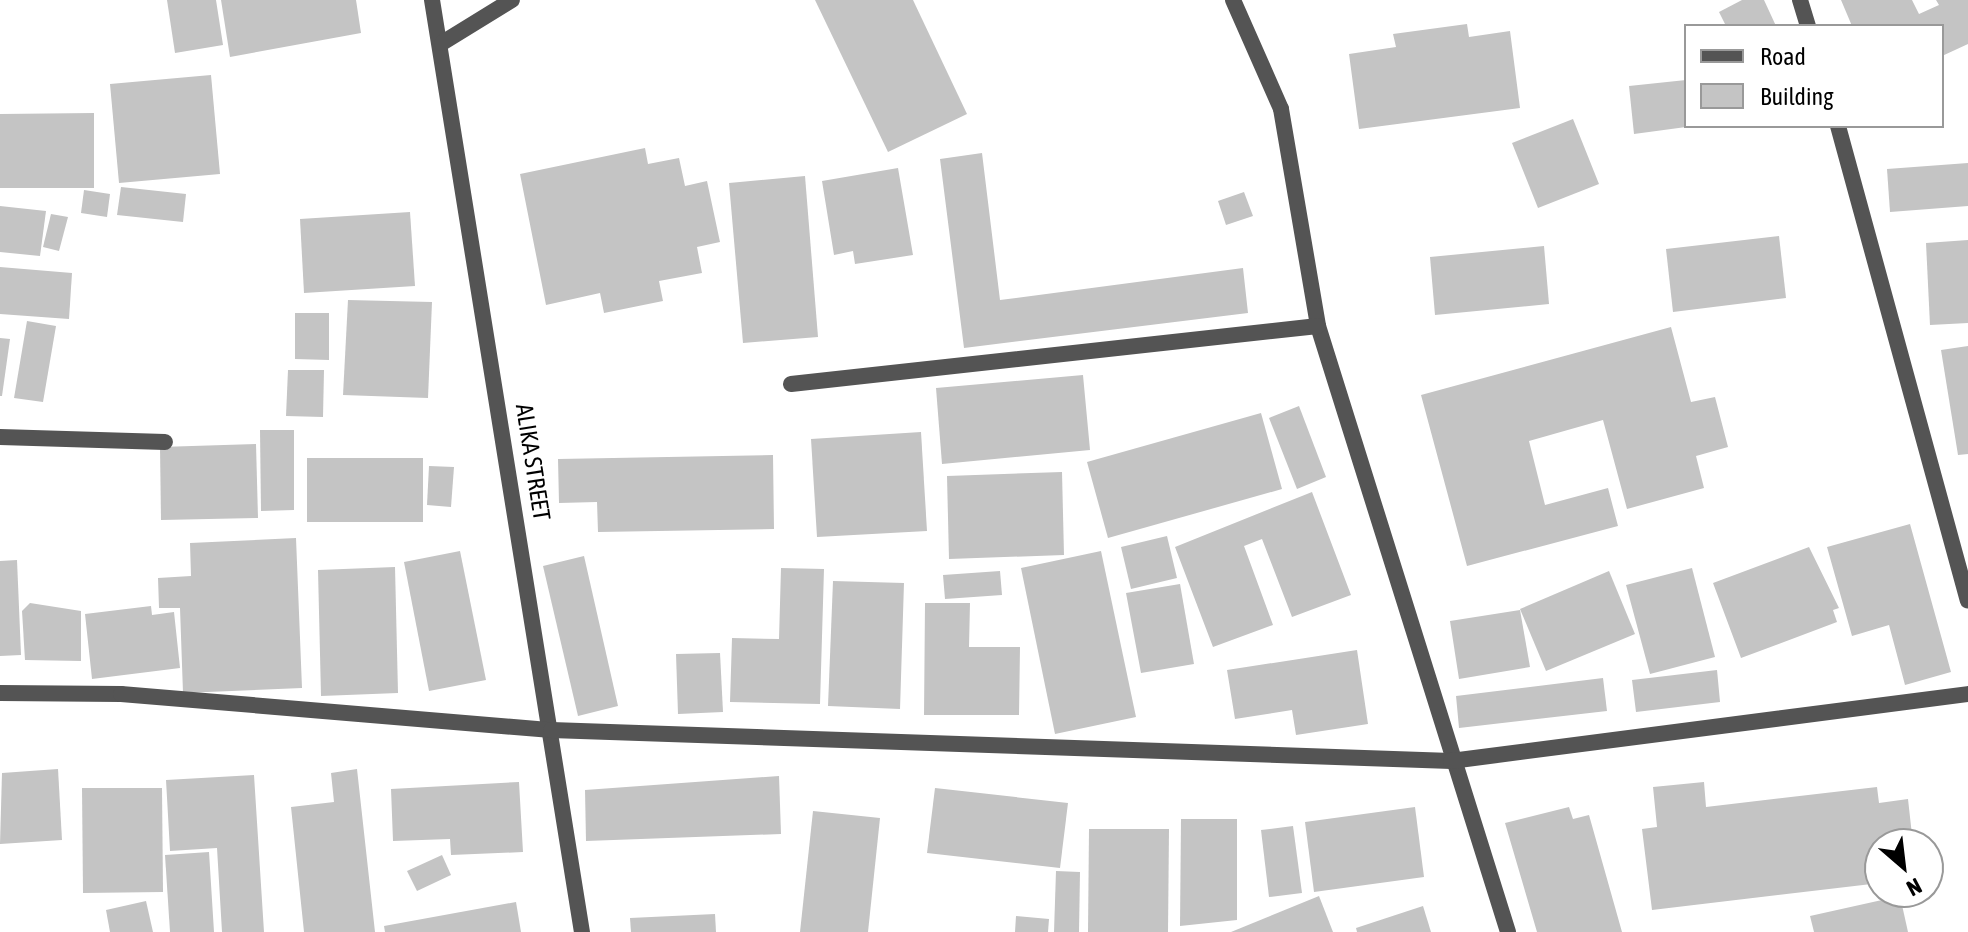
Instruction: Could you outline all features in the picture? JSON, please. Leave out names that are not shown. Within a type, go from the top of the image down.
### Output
[{"type":"street","name":"ALIKA STREET","points":[[432,0],[442,43],[582,932]]},
{"type":"street","points":[[442,43],[512,0]]},
{"type":"street","points":[[1233,0],[1281,109],[1318,326],[1451,761],[1508,932]]},
{"type":"street","points":[[1800,0],[1807,24]]},
{"type":"street","points":[[1839,128],[1968,600]]},
{"type":"street","points":[[791,384],[1318,326]]},
{"type":"street","points":[[0,437],[165,442]]},
{"type":"street","points":[[0,693],[121,694],[551,730],[1451,761],[1968,694]]},
{"type":"building","points":[[167,0],[216,0],[223,45],[175,53]]},
{"type":"building","points":[[221,0],[356,0],[361,33],[230,57]]},
{"type":"building","points":[[815,0],[913,0],[967,114],[888,152]]},
{"type":"building","points":[[1742,0],[1764,0],[1775,24],[1725,24],[1719,12]]},
{"type":"building","points":[[1841,0],[1912,0],[1919,14],[1939,5],[1936,0],[1968,0],[1968,44],[1944,55],[1944,24],[1851,24]]},
{"type":"building","points":[[1467,24],[1469,37],[1510,31],[1520,108],[1359,129],[1349,54],[1396,47],[1393,34]]},
{"type":"building","points":[[211,75],[220,174],[119,183],[110,84]]},
{"type":"building","points":[[1684,80],[1684,127],[1634,134],[1629,86]]},
{"type":"building","points":[[94,113],[94,188],[0,188],[0,114]]},
{"type":"building","points":[[1573,119],[1599,184],[1538,208],[1512,143]]},
{"type":"building","points":[[645,148],[648,164],[679,158],[685,186],[707,181],[720,242],[697,247],[702,273],[659,281],[663,301],[604,313],[600,293],[546,305],[520,174]]},
{"type":"building","points":[[982,153],[1000,300],[1243,268],[1248,313],[964,348],[940,159]]},
{"type":"building","points":[[1968,163],[1968,206],[1890,212],[1887,169]]},
{"type":"building","points":[[898,168],[913,255],[855,264],[853,251],[834,255],[822,181]]},
{"type":"building","points":[[805,176],[818,337],[743,343],[729,183]]},
{"type":"building","points":[[121,187],[186,194],[183,222],[117,215]]},
{"type":"building","points":[[84,190],[110,194],[107,217],[81,213]]},
{"type":"building","points":[[1244,192],[1253,216],[1226,225],[1218,201]]},
{"type":"building","points":[[0,206],[46,211],[40,256],[0,252]]},
{"type":"building","points":[[410,212],[415,286],[304,293],[300,219]]},
{"type":"building","points":[[51,214],[68,217],[59,251],[43,247]]},
{"type":"building","points":[[1779,236],[1786,298],[1673,312],[1666,249]]},
{"type":"building","points":[[1968,240],[1968,323],[1930,325],[1926,243]]},
{"type":"building","points":[[1544,246],[1549,304],[1435,315],[1430,257]]},
{"type":"building","points":[[0,267],[72,273],[69,319],[0,314]]},
{"type":"building","points":[[348,300],[432,302],[428,398],[343,395]]},
{"type":"building","points":[[295,313],[329,313],[329,360],[295,359]]},
{"type":"building","points":[[27,321],[56,326],[43,402],[14,398]]},
{"type":"building","points":[[1671,327],[1691,402],[1715,397],[1728,447],[1696,456],[1704,488],[1627,509],[1603,420],[1529,441],[1545,505],[1608,488],[1618,526],[1467,566],[1421,395]]},
{"type":"building","points":[[0,338],[10,339],[2,396],[0,396]]},
{"type":"building","points":[[1968,346],[1968,454],[1958,455],[1941,350]]},
{"type":"building","points":[[288,370],[324,370],[323,417],[286,416]]},
{"type":"building","points":[[1083,375],[1090,450],[942,464],[936,388]]},
{"type":"building","points":[[1299,406],[1326,477],[1297,489],[1269,418]]},
{"type":"building","points":[[1261,413],[1282,489],[1108,538],[1087,462]]},
{"type":"building","points":[[260,430],[294,430],[294,510],[261,511]]},
{"type":"building","points":[[921,432],[927,531],[817,537],[811,439]]},
{"type":"building","points":[[256,444],[258,518],[161,520],[160,447]]},
{"type":"building","points":[[773,455],[774,529],[598,532],[597,502],[559,503],[558,459]]},
{"type":"building","points":[[307,458],[423,458],[423,522],[307,522]]},
{"type":"building","points":[[429,466],[454,467],[451,507],[427,505]]},
{"type":"building","points":[[1062,472],[1064,555],[949,559],[947,476]]},
{"type":"building","points":[[1312,492],[1351,595],[1292,617],[1262,539],[1244,546],[1273,625],[1213,647],[1175,547]]},
{"type":"building","points":[[1910,524],[1951,672],[1905,685],[1889,625],[1852,636],[1827,547]]},
{"type":"building","points":[[1167,536],[1177,578],[1131,589],[1121,547]]},
{"type":"building","points":[[296,538],[302,688],[183,693],[180,608],[159,608],[158,578],[191,576],[190,543]]},
{"type":"building","points":[[1809,547],[1839,608],[1833,610],[1837,622],[1741,658],[1713,583]]},
{"type":"building","points":[[460,551],[486,680],[429,691],[404,562]]},
{"type":"building","points":[[1101,551],[1136,717],[1055,734],[1021,568]]},
{"type":"building","points":[[584,556],[618,706],[578,716],[543,566]]},
{"type":"building","points":[[17,560],[21,655],[0,656],[0,561]]},
{"type":"building","points":[[395,567],[398,693],[321,696],[318,570]]},
{"type":"building","points":[[781,568],[824,569],[820,704],[730,702],[732,638],[779,639]]},
{"type":"building","points":[[1692,568],[1715,657],[1650,674],[1626,585]]},
{"type":"building","points":[[1000,571],[1002,595],[945,599],[943,575]]},
{"type":"building","points":[[1609,571],[1635,634],[1546,671],[1520,609]]},
{"type":"building","points":[[833,581],[904,583],[900,709],[828,706]]},
{"type":"building","points":[[1180,584],[1194,664],[1141,673],[1126,593]]},
{"type":"building","points":[[30,603],[81,611],[81,661],[25,660],[22,611]]},
{"type":"building","points":[[925,603],[970,603],[969,647],[1020,647],[1019,715],[924,715]]},
{"type":"building","points":[[151,606],[152,615],[174,612],[180,668],[92,679],[85,614]]},
{"type":"building","points":[[1520,610],[1530,667],[1459,679],[1450,621]]},
{"type":"building","points":[[1357,650],[1368,724],[1296,735],[1292,710],[1235,719],[1227,670]]},
{"type":"building","points":[[720,653],[723,712],[678,714],[676,654]]},
{"type":"building","points":[[1717,670],[1720,702],[1636,712],[1632,680]]},
{"type":"building","points":[[1603,678],[1607,711],[1459,728],[1456,696]]},
{"type":"building","points":[[58,769],[62,840],[0,844],[2,773]]},
{"type":"building","points":[[357,769],[375,932],[304,932],[291,807],[334,802],[331,773]]},
{"type":"building","points":[[254,775],[264,932],[222,932],[217,848],[170,851],[166,780]]},
{"type":"building","points":[[779,776],[781,834],[586,841],[585,790]]},
{"type":"building","points":[[519,782],[523,852],[451,855],[450,839],[393,841],[391,789]]},
{"type":"building","points":[[1704,782],[1706,807],[1877,787],[1879,803],[1908,799],[1911,828],[1864,828],[1864,885],[1652,910],[1642,829],[1657,827],[1653,787]]},
{"type":"building","points":[[82,788],[162,788],[163,892],[83,893]]},
{"type":"building","points":[[935,788],[1068,803],[1060,868],[927,853]]},
{"type":"building","points":[[1415,807],[1424,877],[1314,892],[1305,822]]},
{"type":"building","points":[[1569,807],[1573,819],[1589,815],[1622,932],[1537,932],[1505,823]]},
{"type":"building","points":[[813,811],[880,818],[868,932],[800,932]]},
{"type":"building","points":[[1181,819],[1237,819],[1237,920],[1180,926]]},
{"type":"building","points":[[1293,826],[1302,893],[1269,897],[1261,830]]},
{"type":"building","points":[[1089,829],[1169,829],[1168,932],[1088,932]]},
{"type":"building","points":[[209,852],[214,932],[170,932],[165,855]]},
{"type":"building","points":[[442,855],[451,875],[417,891],[407,871]]},
{"type":"building","points":[[1056,871],[1080,872],[1079,932],[1054,932]]},
{"type":"building","points":[[1319,896],[1333,932],[1231,932]]},
{"type":"building","points":[[146,901],[153,932],[110,932],[106,910]]},
{"type":"building","points":[[516,902],[521,932],[385,932],[384,926]]},
{"type":"building","points":[[1864,904],[1864,908],[1903,908],[1908,932],[1814,932],[1810,916]]},
{"type":"building","points":[[1423,906],[1431,932],[1357,932],[1356,928]]},
{"type":"building","points":[[715,914],[716,932],[631,932],[630,918]]},
{"type":"building","points":[[1016,916],[1049,919],[1048,932],[1015,932]]}]
